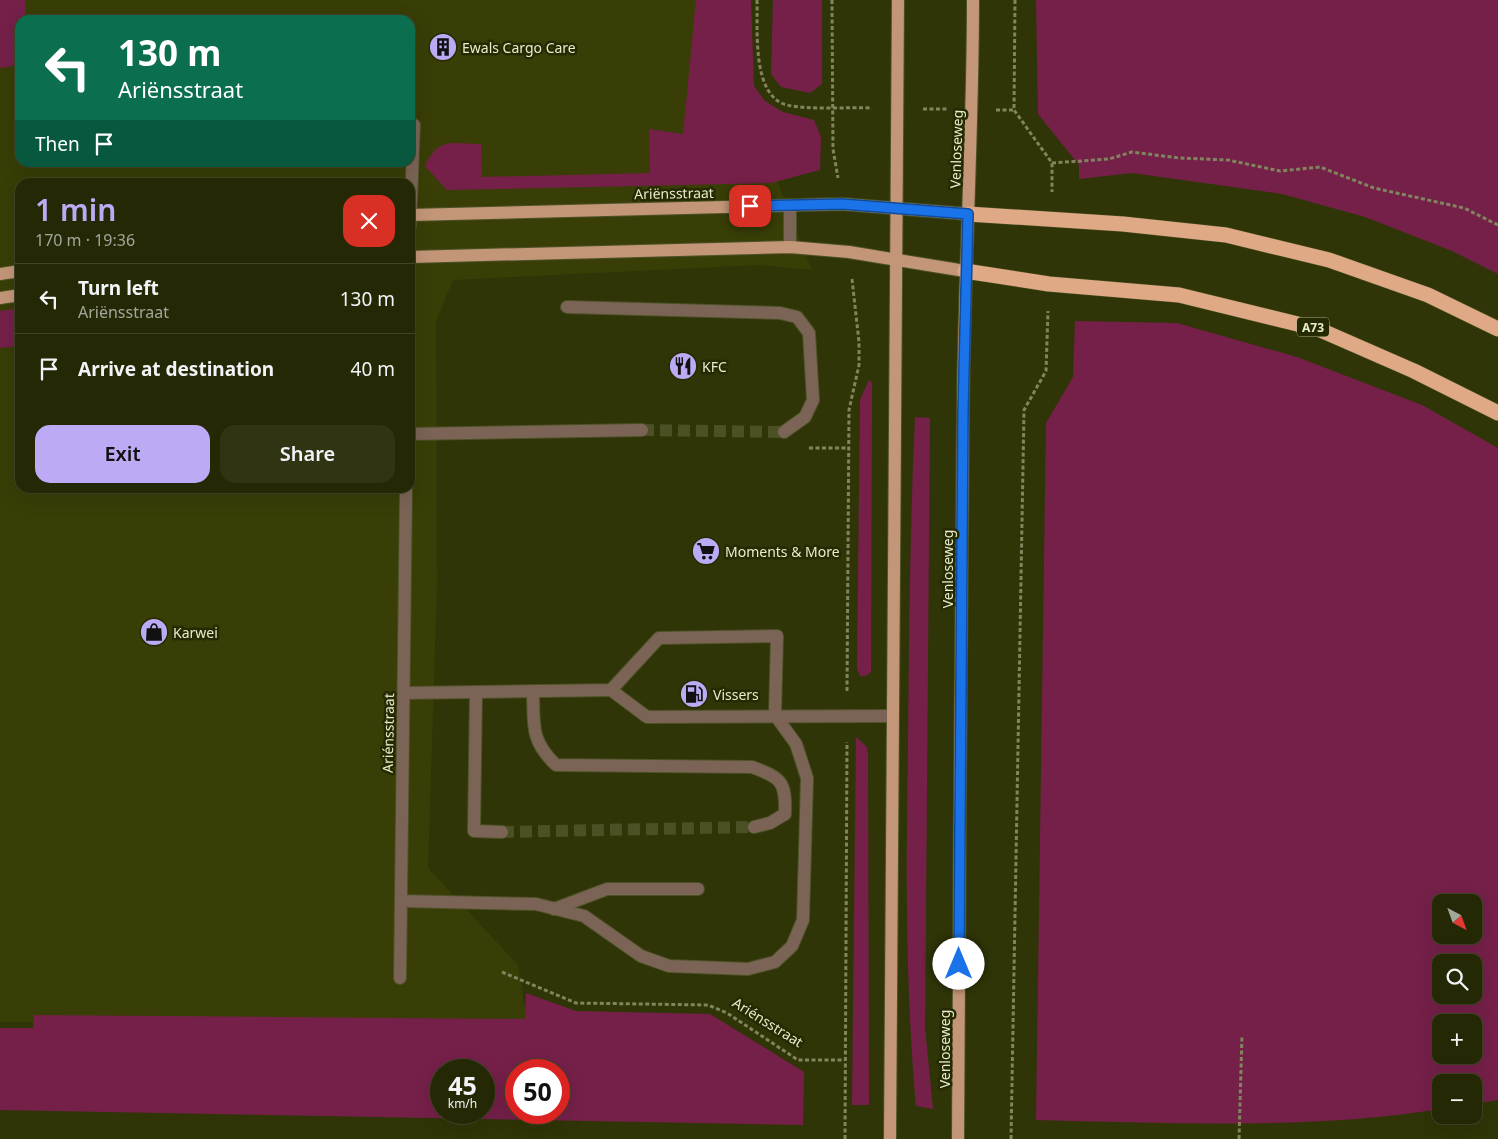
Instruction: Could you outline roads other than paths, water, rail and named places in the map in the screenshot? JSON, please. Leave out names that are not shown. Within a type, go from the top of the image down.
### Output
[{"type":"highway","points":[[968,214],[1123,224],[1226,235],[1330,260],[1428,295],[1498,329]]},
{"type":"highway","name":"A73","points":[[965,272],[1048,284],[1179,295],[1318,329],[1414,370],[1498,413]]},
{"type":"main road","points":[[890,1139],[898,0]]},
{"type":"main road","name":"Venloseweg","points":[[958,1139],[965,272],[973,109],[973,0]]},
{"type":"main road","name":"Ariënsstraat","points":[[415,215],[842,204],[968,214]]},
{"type":"main road","points":[[415,257],[790,247],[896,258],[965,272]]},
{"type":"main road","points":[[0,274],[15,272]]},
{"type":"main road","points":[[0,298],[15,296]]},
{"type":"lane","points":[[790,205],[790,247]]},
{"type":"lane","points":[[567,307],[780,313],[797,317],[809,332],[813,400],[805,416],[784,432]]},
{"type":"lane","points":[[415,434],[642,430]]},
{"type":"lane","name":"Ariénsstraat","points":[[400,978],[406,493]]},
{"type":"lane","points":[[401,901],[536,904],[584,916],[641,956],[669,966],[748,969],[775,962],[792,946],[804,920],[807,778],[796,744],[775,715],[777,636],[659,638],[611,690]]},
{"type":"lane","points":[[404,693],[611,690],[647,717],[892,716]]},
{"type":"lane","points":[[533,691],[535,738],[544,754],[556,765],[752,767],[775,776],[785,792],[785,814],[770,824],[754,827]]},
{"type":"lane","points":[[476,692],[474,832],[502,832]]},
{"type":"lane","points":[[553,909],[607,890],[698,889]]},
{"type":"tunnel","points":[[642,430],[784,432]]},
{"type":"tunnel","points":[[502,832],[754,827]]},
{"type":"place","name":"Ewals Cargo Care","points":[[443,47]]},
{"type":"place","name":"KFC","points":[[683,366]]},
{"type":"place","name":"Moments & More","points":[[706,551]]},
{"type":"place","name":"Karwei","points":[[154,632]]},
{"type":"place","name":"Vissers","points":[[694,694]]}]
